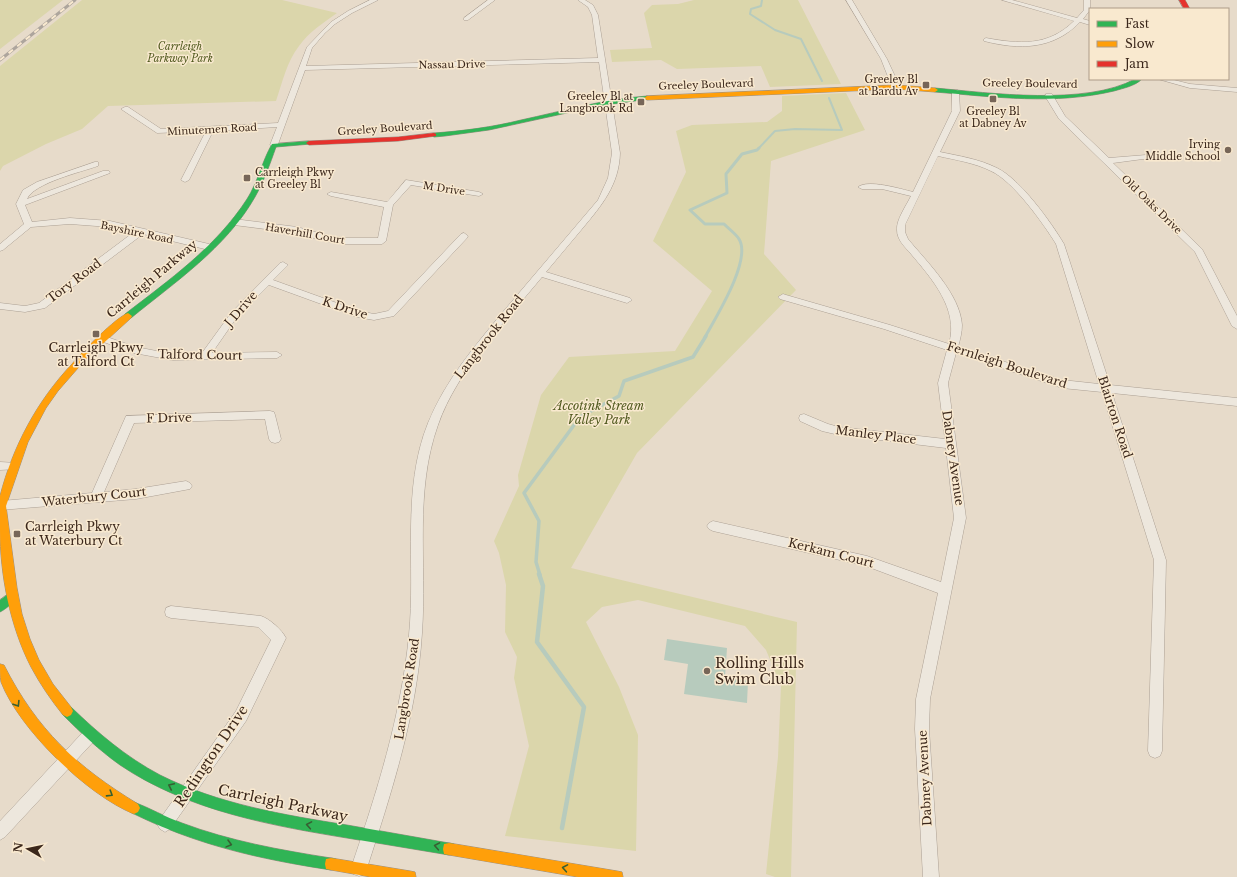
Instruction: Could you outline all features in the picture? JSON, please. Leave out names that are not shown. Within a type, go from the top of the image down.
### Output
[{"type":"street","points":[[466,19],[492,0]]},
{"type":"street","name":"Langbrook Road","points":[[359,868],[395,756],[408,696],[416,631],[418,490],[423,456],[433,424],[446,395],[466,363],[601,201],[613,178],[616,165],[616,153],[594,10],[591,6],[581,0]]},
{"type":"street","points":[[849,0],[884,59],[896,87]]},
{"type":"street","points":[[1005,0],[1089,23]]},
{"type":"street","points":[[986,40],[1014,44],[1042,42],[1063,34],[1088,10],[1087,0]]},
{"type":"street","name":"Carrleigh Parkway","points":[[368,1],[342,16],[323,32],[309,48],[265,169],[254,192],[234,222],[209,248],[175,278],[118,323],[77,361],[48,397],[30,428],[13,466],[1,507],[7,572],[25,645],[37,670],[51,692],[90,735],[119,758],[144,773],[186,793],[217,804],[251,813],[617,877]]},
{"type":"street","name":"Nassau Drive","points":[[302,68],[602,60]]},
{"type":"street","name":"Greeley Boulevard","points":[[274,144],[398,139],[460,133],[521,122],[608,101],[647,97],[896,87],[955,92],[1074,96],[1123,87],[1138,80]]},
{"type":"street","points":[[1166,80],[1196,87],[1237,90]]},
{"type":"street","name":"Dabney Avenue","points":[[931,877],[922,728],[923,699],[960,518],[943,383],[944,372],[953,348],[957,327],[952,304],[944,291],[904,240],[901,232],[901,225],[956,111],[955,92]]},
{"type":"street","name":"Old Oaks Drive","points":[[1049,96],[1062,117],[1199,251],[1237,326]]},
{"type":"street","name":"Minutemen Road","points":[[126,109],[160,131],[281,125]]},
{"type":"street","points":[[185,180],[211,128]]},
{"type":"street","name":"Blairton Road","points":[[936,153],[982,164],[997,171],[1006,178],[1049,226],[1060,244],[1160,560],[1155,751]]},
{"type":"street","points":[[1107,161],[1143,156]]},
{"type":"street","points":[[0,248],[29,225],[20,204],[26,192],[40,184],[95,164]]},
{"type":"street","points":[[20,204],[106,173]]},
{"type":"street","name":"M Drive","points":[[389,205],[409,182],[479,194]]},
{"type":"street","points":[[862,187],[882,187],[916,195]]},
{"type":"street","points":[[331,194],[389,205]]},
{"type":"street","name":"Haverhill Court","points":[[234,222],[297,230],[325,238],[346,241],[382,241],[389,205]]},
{"type":"street","name":"Bayshire Road","points":[[29,225],[70,221],[110,224],[209,248]]},
{"type":"street","name":"Tory Road","points":[[0,306],[25,308],[42,306],[140,232]]},
{"type":"street","name":"K Drive","points":[[266,281],[356,314],[374,317],[392,314],[464,236]]},
{"type":"street","name":"J Drive","points":[[204,357],[234,315],[282,265]]},
{"type":"street","points":[[540,273],[627,300]]},
{"type":"street","name":"Fernleigh Boulevard","points":[[783,297],[953,348],[1062,384],[1237,402]]},
{"type":"street","name":"Talford Court","points":[[101,338],[150,354],[204,357],[277,356]]},
{"type":"street","name":"F Drive","points":[[96,497],[130,419],[270,415],[275,439]]},
{"type":"street","name":"Manley Place","points":[[804,418],[826,428],[839,431],[951,444]]},
{"type":"street","points":[[0,466],[13,466]]},
{"type":"street","name":"Waterbury Court","points":[[1,507],[186,486]]},
{"type":"street","name":"Kerkam Court","points":[[713,526],[867,561],[946,590]]},
{"type":"street","points":[[0,599],[12,597]]},
{"type":"street","points":[[0,607],[12,597]]},
{"type":"street","name":"Redington Drive","points":[[164,824],[241,716],[279,638],[261,622],[171,612]]},
{"type":"street","points":[[0,669],[8,689],[23,712],[65,760],[94,785],[120,801],[164,824],[199,836],[272,854],[410,877]]},
{"type":"street","points":[[0,832],[65,760],[90,735]]},
{"type":"green space","points":[[0,0],[63,0],[0,49]]},
{"type":"green space","name":"Carrleigh Parkway Park","points":[[82,0],[282,0],[337,13],[312,32],[295,52],[285,72],[276,101],[108,106],[82,129],[46,144],[3,166],[0,171],[0,66]]},
{"type":"green space","points":[[694,0],[798,0],[841,84],[770,87],[761,66],[677,69],[661,60],[612,62],[610,50],[652,48],[644,13],[652,5],[678,4]]},
{"type":"green space","name":"Accotink Stream Valley Park","points":[[846,93],[865,130],[771,161],[764,254],[796,290],[637,453],[571,568],[797,622],[791,877],[775,877],[766,874],[778,757],[781,686],[766,650],[745,626],[638,600],[602,607],[586,622],[619,687],[638,735],[636,851],[505,836],[529,746],[514,678],[517,657],[505,632],[506,585],[499,553],[494,541],[519,486],[518,475],[541,395],[569,357],[675,351],[712,291],[653,241],[686,172],[676,131],[692,125],[767,122],[782,111],[782,96]]},
{"type":"shaded area","points":[[667,639],[727,648],[725,677],[748,681],[747,703],[684,694],[688,664],[664,660]]},
{"type":"waterway","points":[[762,0],[761,6],[751,9],[750,14],[775,30],[801,39],[822,81]]},
{"type":"waterway","points":[[758,149],[775,131],[795,129],[842,130],[829,98]]},
{"type":"waterway","points":[[705,337],[724,303],[737,274],[741,260],[742,248],[738,237],[724,224],[705,224],[690,210],[727,193],[726,174],[742,154],[758,149]]},
{"type":"waterway","points":[[540,575],[536,562],[539,521],[524,493],[580,417],[619,396],[624,381],[693,357],[706,336]]},
{"type":"waterway","points":[[539,574],[543,586],[537,642],[584,707],[562,828]]},
{"type":"railway","points":[[0,60],[75,0]]},
{"type":"traffic: fast","points":[[935,90],[1041,97],[1084,95],[1118,88],[1137,80]]},
{"type":"traffic: fast","points":[[434,135],[456,133],[522,122],[615,101],[647,98]]},
{"type":"traffic: fast","points":[[128,316],[195,262],[239,216],[251,198],[274,145],[309,143]]},
{"type":"traffic: fast","points":[[0,607],[11,597]]},
{"type":"traffic: fast","points":[[67,711],[95,738],[125,761],[156,779],[189,794],[258,815],[449,849]]},
{"type":"traffic: fast","points":[[134,808],[205,838],[255,851],[331,864]]},
{"type":"traffic: slow","points":[[647,98],[896,87],[935,90]]},
{"type":"traffic: slow","points":[[0,508],[7,492],[23,442],[43,405],[82,358],[128,316]]},
{"type":"traffic: slow","points":[[1,506],[11,588],[24,639],[35,664],[49,688],[67,711]]},
{"type":"traffic: slow","points":[[0,669],[24,712],[55,749],[92,781],[134,808]]},
{"type":"traffic: slow","points":[[449,849],[617,877]]},
{"type":"traffic: slow","points":[[331,864],[410,877]]},
{"type":"traffic: jam","points":[[1182,0],[1186,8]]},
{"type":"traffic: jam","points":[[309,143],[398,139],[434,135]]},
{"type":"place","name":"Greeley Bl at Bardu Av","points":[[926,85]]},
{"type":"place","name":"Greeley Bl at Dabney Av","points":[[993,99]]},
{"type":"place","name":"Greeley Bl at Langbrook Rd","points":[[641,102]]},
{"type":"place","name":"Irving Middle School","points":[[1228,150]]},
{"type":"place","name":"Carrleigh Pkwy at Greeley Bl","points":[[247,178]]},
{"type":"place","name":"Carrleigh Pkwy at Talford Ct","points":[[96,334]]},
{"type":"place","name":"Carrleigh Pkwy at Waterbury Ct","points":[[17,534]]},
{"type":"place","name":"Rolling Hills Swim Club","points":[[707,671]]}]
